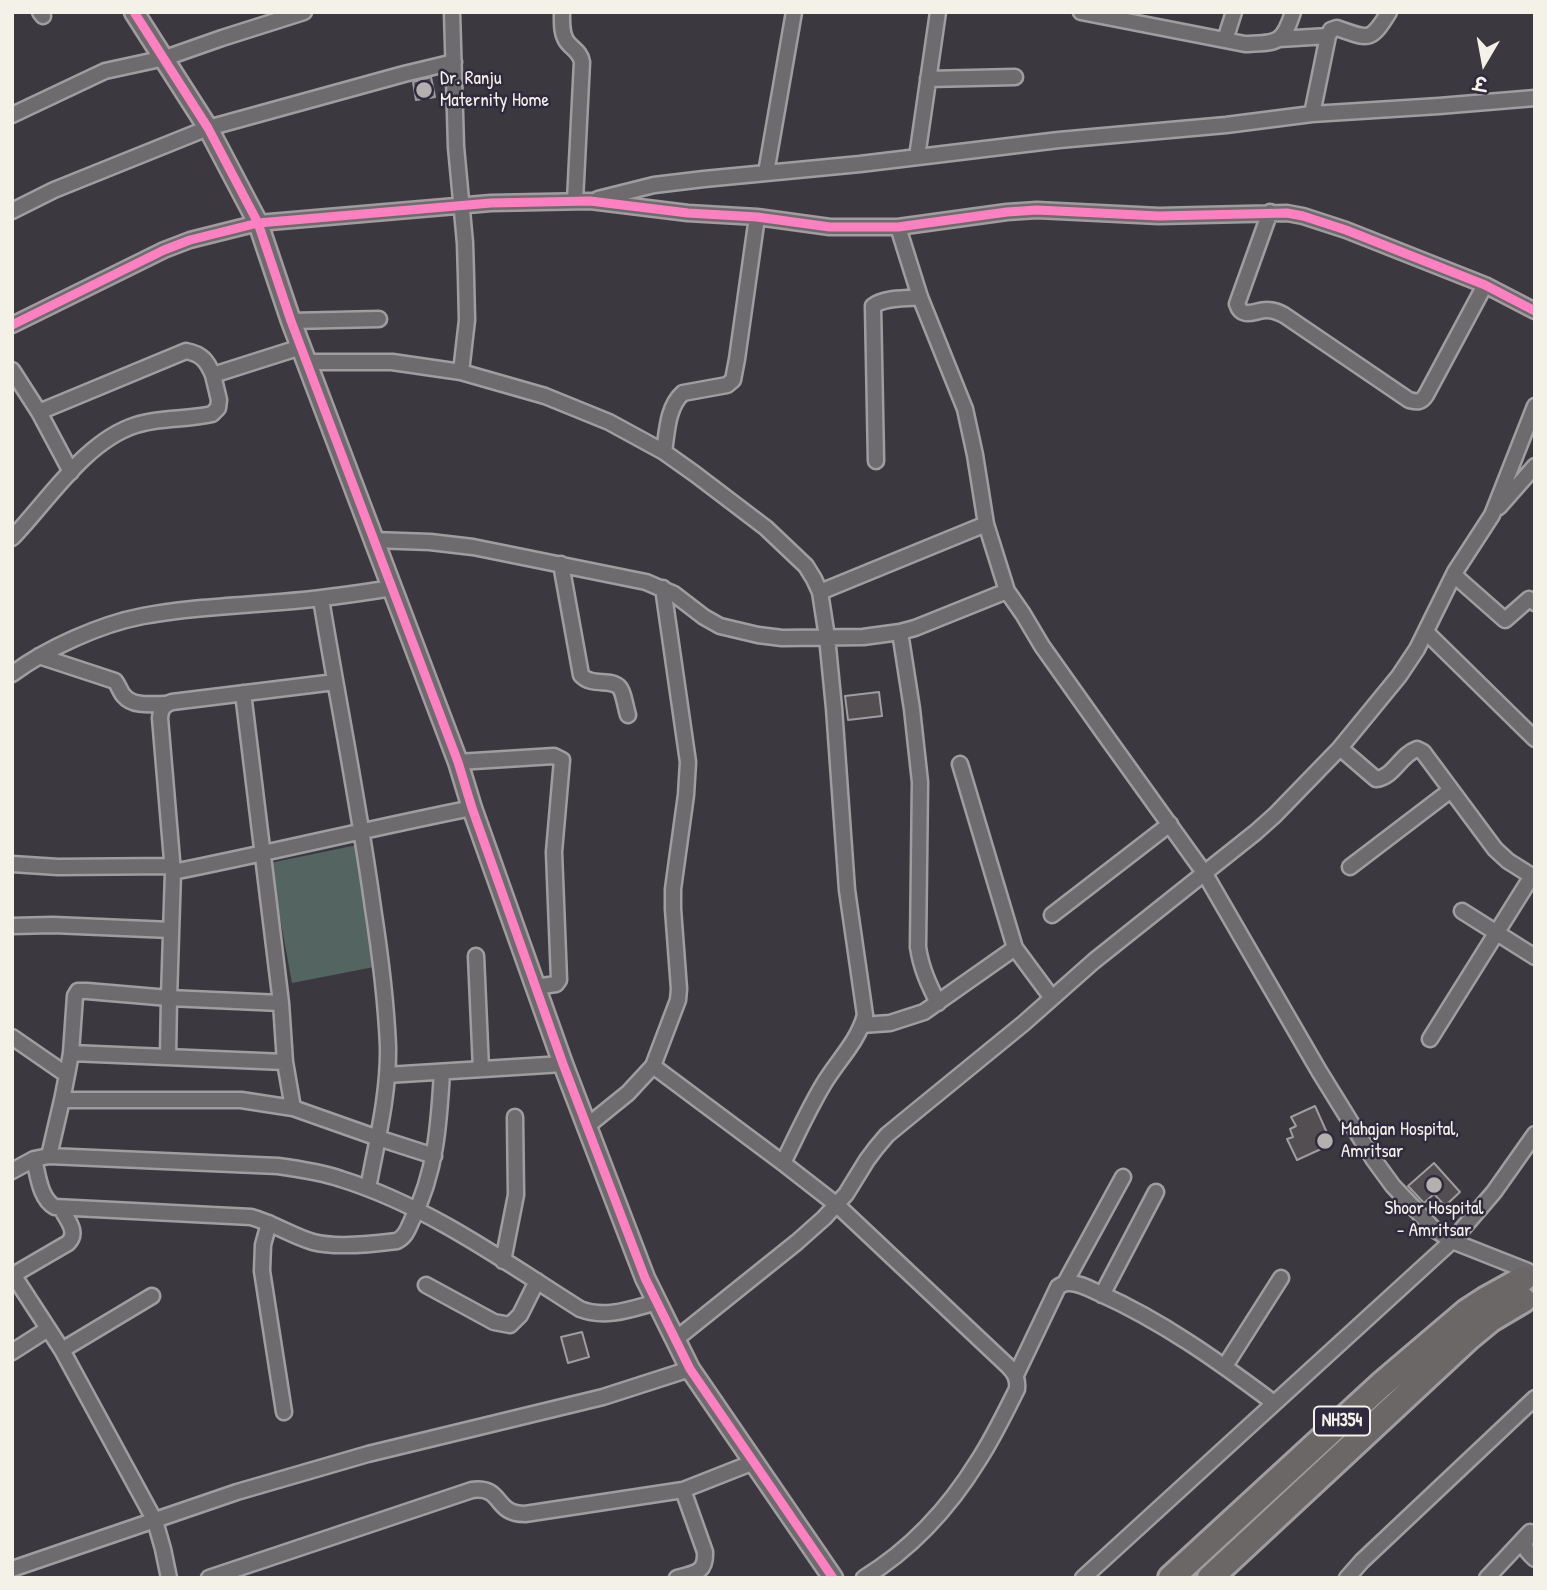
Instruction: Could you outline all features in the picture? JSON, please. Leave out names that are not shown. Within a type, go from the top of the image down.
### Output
[{"type":"highway","name":"NH354","points":[[1171,1578],[1381,1385],[1468,1311],[1485,1300],[1529,1286]]},
{"type":"highway","name":"NH354","points":[[1210,1578],[1468,1338],[1529,1286]]},
{"type":"street","points":[[134,12],[208,128],[258,223],[291,321],[457,762],[563,1065],[645,1278],[690,1369],[833,1578]]},
{"type":"street","points":[[12,115],[104,71],[164,58],[304,12]]},
{"type":"street","points":[[452,12],[456,147],[465,243],[467,320],[461,372]]},
{"type":"street","points":[[562,12],[565,39],[578,52],[582,62],[582,201]]},
{"type":"street","points":[[766,173],[794,12]]},
{"type":"street","points":[[917,157],[939,12]]},
{"type":"street","points":[[1081,12],[1147,18],[1245,44],[1328,36]]},
{"type":"street","points":[[1224,40],[1234,12]]},
{"type":"street","points":[[1279,39],[1287,29],[1293,12]]},
{"type":"street","points":[[1312,114],[1331,30],[1337,28],[1360,36],[1372,36],[1389,12]]},
{"type":"street","points":[[12,211],[54,190],[208,128],[454,62]]},
{"type":"street","points":[[928,79],[1015,77]]},
{"type":"street","points":[[582,201],[654,185],[1059,140],[1226,125],[1312,114],[1535,98]]},
{"type":"street","points":[[12,325],[164,250],[190,240],[258,223],[462,204],[582,201],[688,213],[757,217],[830,227],[898,227],[1037,210],[1169,216],[1270,212],[1303,216],[1346,230],[1485,285],[1535,311]]},
{"type":"street","points":[[1270,212],[1237,304],[1238,309],[1242,313],[1271,310],[1284,315],[1409,400],[1417,402],[1426,396],[1485,285]]},
{"type":"street","points":[[664,452],[672,407],[678,398],[683,393],[727,385],[733,380],[757,217]]},
{"type":"street","points":[[898,227],[920,297],[968,420],[986,524],[1007,591],[1042,646],[1205,874],[1319,1071],[1393,1186],[1434,1229],[1529,1286]]},
{"type":"street","points":[[876,461],[873,306],[883,301],[920,297]]},
{"type":"street","points":[[291,321],[379,319]]},
{"type":"street","points":[[12,538],[71,472],[99,446],[124,429],[140,424],[212,414],[218,408],[219,400],[207,362],[201,356],[186,351],[39,412]]},
{"type":"street","points":[[213,375],[304,355],[391,362],[461,372],[545,396],[609,422],[664,452],[766,528],[806,566],[820,592],[827,637],[847,890],[865,1014],[854,1041],[824,1082],[783,1163]]},
{"type":"street","points":[[12,370],[39,412],[71,472]]},
{"type":"street","points":[[1492,515],[1535,406]]},
{"type":"street","points":[[676,1339],[797,1242],[837,1205],[887,1135],[1024,1023],[1094,961],[1275,815],[1339,748],[1399,676],[1426,632],[1471,545],[1492,515],[1535,466]]},
{"type":"street","points":[[820,592],[986,524]]},
{"type":"street","points":[[373,540],[449,544],[646,582],[674,594],[720,626],[782,638],[863,637],[900,632],[1007,591]]},
{"type":"street","points":[[561,564],[581,675],[588,681],[617,685],[621,689],[628,715]]},
{"type":"street","points":[[1454,575],[1505,620],[1529,599],[1535,603]]},
{"type":"street","points":[[586,1127],[628,1093],[653,1066],[678,1000],[673,889],[688,779],[687,747],[663,588]]},
{"type":"street","points":[[12,674],[39,656],[96,630],[142,616],[321,599],[392,589]]},
{"type":"street","points":[[321,599],[363,830],[379,949],[388,1045],[387,1075],[368,1188]]},
{"type":"street","points":[[900,632],[920,782],[918,947],[920,964],[938,1003]]},
{"type":"street","points":[[1426,632],[1535,739]]},
{"type":"street","points":[[39,656],[115,681],[131,702],[165,704],[335,682]]},
{"type":"street","points":[[243,693],[281,1003],[285,1062],[293,1108]]},
{"type":"street","points":[[165,704],[160,718],[172,869],[168,1058]]},
{"type":"street","points":[[1339,748],[1376,779],[1383,778],[1410,751],[1423,751],[1495,849],[1533,877],[1430,1040]]},
{"type":"street","points":[[457,762],[554,756],[562,760],[554,852],[559,980],[556,984],[535,987]]},
{"type":"street","points":[[960,764],[1015,948],[1052,998]]},
{"type":"street","points":[[1350,867],[1451,790]]},
{"type":"street","points":[[12,864],[172,869],[263,854],[472,808]]},
{"type":"street","points":[[1052,915],[1170,824]]},
{"type":"street","points":[[1462,911],[1535,957]]},
{"type":"street","points":[[12,926],[171,930]]},
{"type":"street","points":[[862,1025],[890,1023],[924,1012],[1015,948]]},
{"type":"street","points":[[476,956],[481,1069]]},
{"type":"street","points":[[50,1156],[71,1053],[75,996],[78,991],[281,1003]]},
{"type":"street","points":[[12,1037],[66,1075]]},
{"type":"street","points":[[71,1053],[285,1062]]},
{"type":"street","points":[[387,1075],[563,1065]]},
{"type":"street","points":[[653,1066],[837,1205],[1016,1375]]},
{"type":"street","points":[[34,1159],[44,1195],[49,1204],[61,1209],[240,1216],[269,1223],[304,1239],[326,1245],[397,1241],[404,1237],[417,1210],[434,1156],[438,1137],[442,1072]]},
{"type":"street","points":[[62,1100],[241,1100],[293,1108],[434,1156]]},
{"type":"street","points":[[503,1261],[516,1195],[515,1117]]},
{"type":"street","points":[[1083,1578],[1452,1241],[1494,1192],[1535,1134]]},
{"type":"street","points":[[12,1171],[34,1159],[50,1156],[278,1166],[312,1171],[368,1188],[417,1210],[592,1314],[616,1313],[657,1302]]},
{"type":"street","points":[[1065,1283],[1123,1177]]},
{"type":"street","points":[[1102,1294],[1156,1192]]},
{"type":"street","points":[[61,1209],[74,1232],[72,1238],[68,1243],[13,1274],[62,1350],[155,1521],[169,1578]]},
{"type":"street","points":[[269,1223],[262,1245],[262,1271],[284,1412]]},
{"type":"street","points":[[1225,1366],[1281,1278]]},
{"type":"street","points":[[426,1285],[494,1322],[510,1325],[520,1315],[537,1282]]},
{"type":"street","points":[[864,1578],[914,1541],[978,1462],[1017,1389],[1016,1375],[1058,1287],[1065,1283],[1074,1283],[1102,1294],[1170,1330],[1225,1366],[1274,1403]]},
{"type":"street","points":[[62,1350],[152,1296]]},
{"type":"street","points":[[12,1352],[48,1329]]},
{"type":"street","points":[[12,1569],[237,1492],[368,1454],[603,1396],[690,1369]]},
{"type":"street","points":[[1347,1578],[1535,1398]]},
{"type":"street","points":[[209,1578],[472,1490],[489,1490],[509,1512],[525,1514],[683,1490],[754,1462]]},
{"type":"street","points":[[677,1578],[698,1573],[704,1567],[706,1559],[683,1490]]},
{"type":"street","points":[[1532,1529],[1524,1542],[1526,1551],[1535,1559]]},
{"type":"street","points":[[1487,1578],[1532,1529]]},
{"type":"shaded area","points":[[357,845],[374,967],[292,983],[270,863]]},
{"type":"building","points":[[431,77],[435,97],[416,100],[413,82]]},
{"type":"building","points":[[879,692],[882,716],[848,720],[845,696]]},
{"type":"building","points":[[1315,1106],[1332,1144],[1297,1160],[1287,1139],[1293,1137],[1290,1129],[1296,1126],[1291,1117]]},
{"type":"building","points":[[1434,1163],[1460,1192],[1445,1206],[1434,1194],[1424,1203],[1408,1186]]},
{"type":"building","points":[[582,1332],[589,1357],[568,1363],[561,1337]]},
{"type":"cycle path","points":[[134,12],[208,128],[258,223],[291,321],[458,762],[563,1064],[645,1278],[690,1369],[833,1578]]},
{"type":"cycle path","points":[[12,325],[164,250],[190,240],[258,223],[491,203],[590,201],[830,227],[898,227],[1037,210],[1159,216],[1287,213],[1346,230],[1485,285],[1535,311]]},
{"type":"place","name":"Dr. Ranju Maternity Home","points":[[424,90]]},
{"type":"place","name":"Mahajan Hospital, Amritsar","points":[[1325,1141]]},
{"type":"place","name":"Shoor Hospital - Amritsar","points":[[1434,1185]]}]
